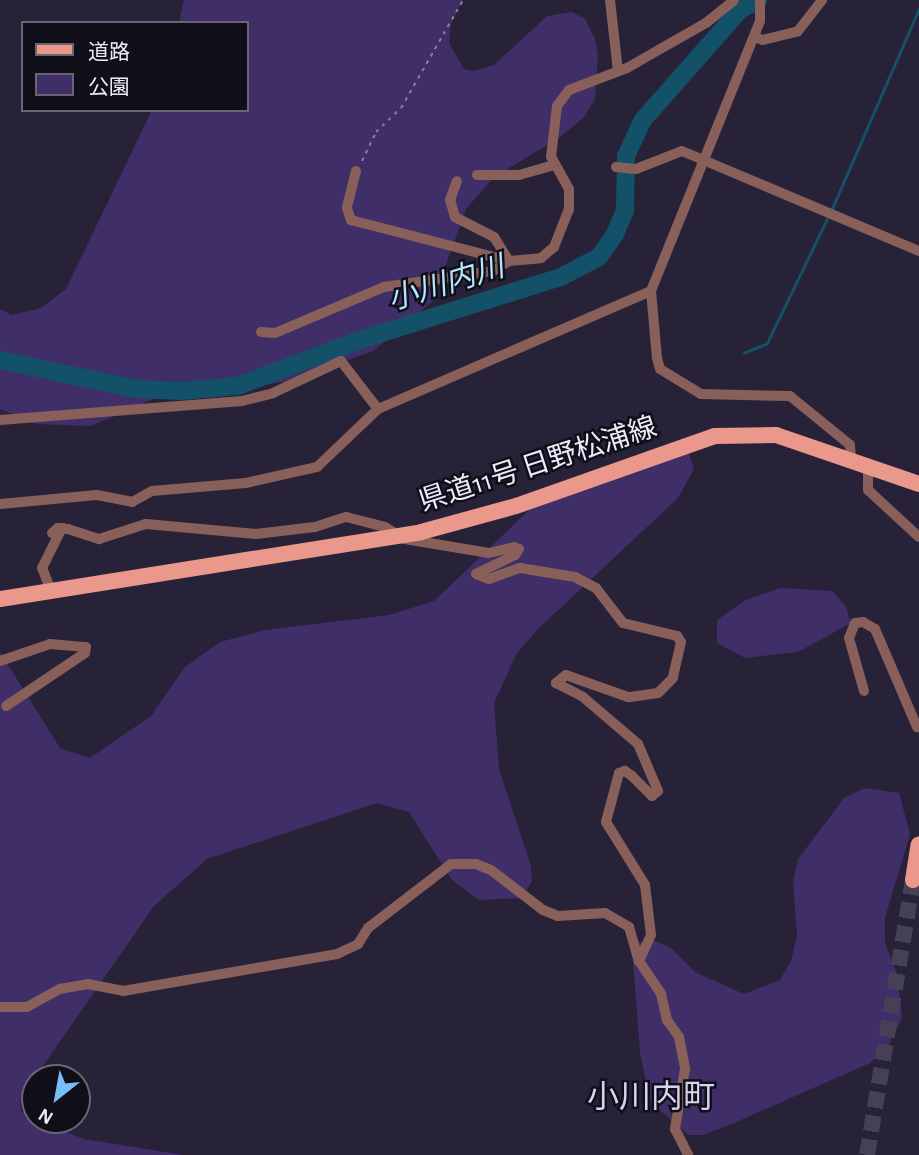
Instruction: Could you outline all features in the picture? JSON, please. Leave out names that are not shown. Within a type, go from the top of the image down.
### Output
[{"type":"main road","name":"県道11号 日野松浦線","points":[[0,599],[398,536],[516,506],[715,436],[776,435],[919,484]]},
{"type":"main road","points":[[913,880],[919,844]]},
{"type":"street","points":[[610,0],[618,71]]},
{"type":"street","points":[[356,171],[347,208],[351,220],[509,261],[541,258],[554,247],[569,209],[569,189],[551,157],[557,106],[569,90],[618,71],[706,23],[734,0]]},
{"type":"street","points":[[760,0],[760,21],[651,291],[660,369],[701,394],[790,396],[850,445],[851,461]]},
{"type":"street","points":[[754,37],[763,40],[798,31],[822,0]]},
{"type":"street","points":[[616,167],[636,169],[682,151],[919,251]]},
{"type":"street","points":[[477,175],[519,175],[554,165]]},
{"type":"street","points":[[457,181],[450,200],[455,217],[494,237],[509,261]]},
{"type":"street","points":[[261,332],[275,333],[384,287],[493,271],[509,261]]},
{"type":"street","points":[[0,504],[97,495],[132,502],[152,491],[292,475],[317,467],[379,409],[651,291]]},
{"type":"street","points":[[0,420],[242,401],[273,393],[341,361],[379,409]]},
{"type":"street","points":[[868,467],[868,490],[919,537]]},
{"type":"street","points":[[51,591],[42,568],[57,531],[99,539],[146,524],[256,534],[316,527],[346,517],[398,536],[489,553],[514,547],[519,549],[515,555],[476,574],[489,579],[520,568],[575,577],[596,588],[623,623],[677,636],[681,642],[673,678],[669,687],[658,693],[628,697],[566,675],[556,683],[583,697],[638,744],[658,791],[652,796],[625,771],[619,774],[606,822],[645,885],[651,935],[639,961]]},
{"type":"street","points":[[864,691],[849,638],[855,623],[863,622],[875,629],[918,725]]},
{"type":"street","points":[[0,661],[50,644],[86,647],[85,653],[6,706]]},
{"type":"street","points":[[0,1007],[27,1007],[60,989],[89,984],[123,991],[337,954],[358,944],[368,928],[451,864],[476,864],[491,870],[544,910],[558,916],[605,913],[617,917],[629,927],[639,961],[661,994],[667,1020],[679,1038],[685,1069],[675,1129],[688,1155]]},
{"type":"path","points":[[356,171],[376,132],[401,108],[463,0]]},
{"type":"green space","points":[[184,0],[463,0],[451,24],[449,43],[464,69],[475,71],[494,65],[547,16],[572,12],[585,19],[595,39],[598,56],[595,99],[584,117],[559,138],[494,177],[466,209],[433,301],[373,351],[288,381],[263,385],[217,381],[181,387],[91,426],[36,424],[0,409],[0,309],[12,315],[41,308],[66,289],[151,112],[248,112],[248,21],[179,21]]},
{"type":"green space","points":[[689,453],[694,469],[678,498],[539,628],[517,653],[494,703],[499,769],[531,866],[532,881],[522,898],[479,900],[452,880],[409,812],[377,803],[207,859],[154,906],[44,1064],[21,1064],[21,1134],[71,1134],[84,1139],[183,1155],[0,1155],[0,652],[60,748],[90,758],[151,716],[185,667],[220,642],[265,630],[389,615],[434,601],[546,494]]},
{"type":"green space","points":[[780,588],[833,591],[846,607],[851,623],[798,652],[745,658],[717,643],[717,620],[746,600]]},
{"type":"green space","points":[[865,788],[899,793],[910,834],[885,918],[885,943],[897,974],[902,1018],[889,1044],[870,1063],[734,1123],[703,1135],[688,1135],[650,1101],[640,1053],[633,959],[637,943],[651,939],[671,948],[695,972],[744,994],[780,980],[791,961],[797,936],[793,882],[798,859],[845,797]]},
{"type":"waterway","name":"小川内川","points":[[0,360],[136,389],[181,391],[238,386],[366,338],[561,277],[599,257],[615,234],[625,211],[626,156],[642,121],[740,10],[758,0]]},
{"type":"waterway","points":[[831,211],[919,9]]},
{"type":"waterway","points":[[744,353],[767,343],[828,217]]},
{"type":"tunnel","points":[[867,1155],[913,880]]},
{"type":"district","name":"小川内町","points":[[651,1097]]}]
